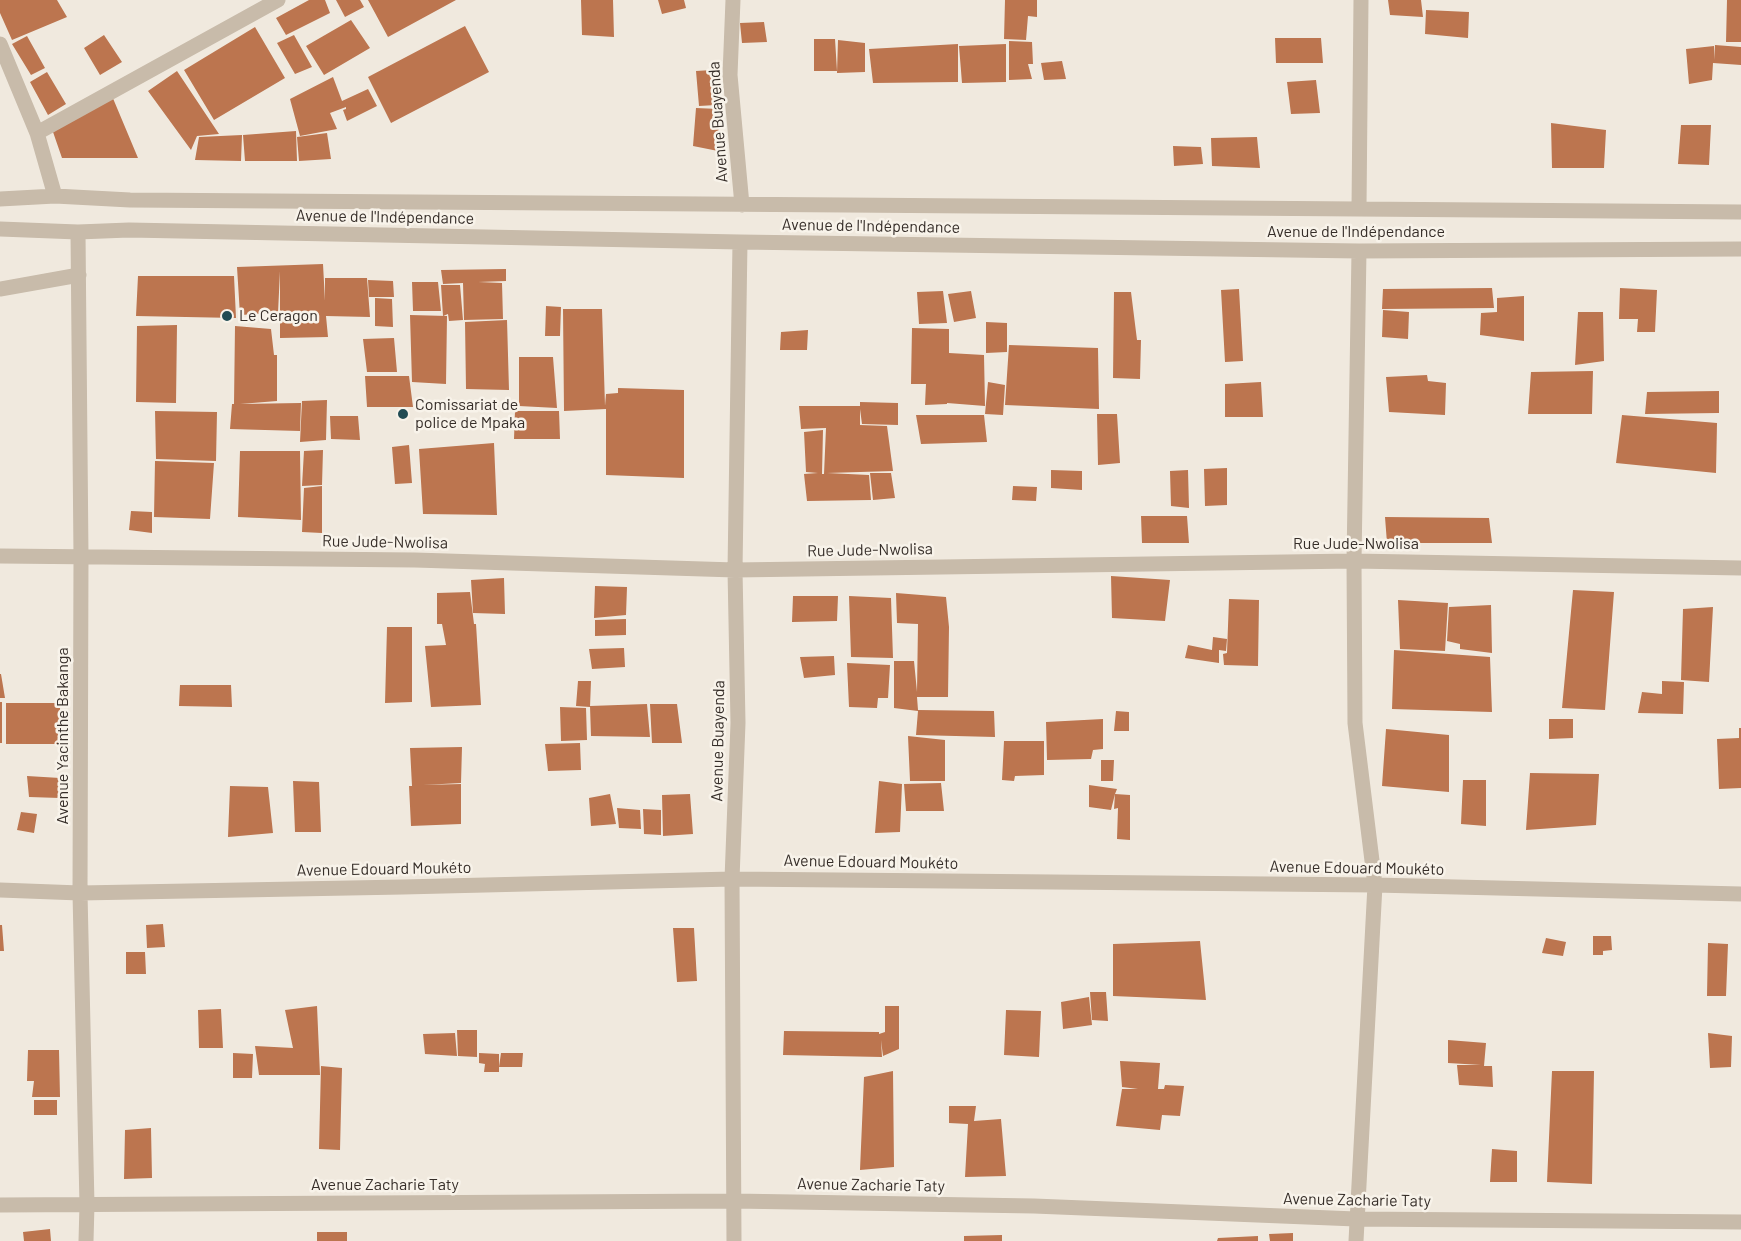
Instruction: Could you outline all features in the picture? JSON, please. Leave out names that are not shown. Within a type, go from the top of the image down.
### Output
[{"type":"street","points":[[37,133],[278,0]]},
{"type":"street","name":"Avenue Buayenda","points":[[733,0],[730,75],[742,205]]},
{"type":"street","points":[[1359,207],[1361,0]]},
{"type":"street","points":[[0,44],[37,133],[55,196]]},
{"type":"street","name":"Avenue de l'Indépendance","points":[[0,199],[55,196],[130,200],[1359,207],[1741,212]]},
{"type":"street","name":"Avenue de l'Indépendance","points":[[0,229],[1359,251],[1741,249]]},
{"type":"street","name":"Avenue Yacinthe Bakanga","points":[[78,232],[81,556],[80,893],[86,1241]]},
{"type":"street","name":"Avenue Buayenda","points":[[734,1241],[732,879],[738,723],[735,570],[740,242]]},
{"type":"street","points":[[1356,1241],[1375,885],[1355,723],[1354,561],[1359,251]]},
{"type":"street","points":[[0,289],[79,275]]},
{"type":"street","name":"Rue Jude-Nwolisa","points":[[0,556],[415,560],[735,570],[1354,561],[1741,568]]},
{"type":"street","name":"Avenue Edouard Moukéto","points":[[0,890],[80,893],[403,888],[732,879],[1375,885],[1741,894]]},
{"type":"street","name":"Avenue Zacharie Taty","points":[[0,1205],[734,1201],[1034,1206],[1356,1219],[1741,1222]]},
{"type":"building","points":[[0,0],[57,0],[67,17],[12,40],[0,13]]},
{"type":"building","points":[[309,0],[325,0],[330,13],[286,35],[276,18]]},
{"type":"building","points":[[336,0],[360,0],[364,7],[345,17]]},
{"type":"building","points":[[368,0],[456,0],[388,37]]},
{"type":"building","points":[[581,0],[613,0],[614,37],[582,35]]},
{"type":"building","points":[[658,0],[684,0],[686,8],[662,14]]},
{"type":"building","points":[[1005,0],[1037,0],[1037,17],[1028,16],[1026,40],[1004,39]]},
{"type":"building","points":[[1388,0],[1421,0],[1423,17],[1390,15]]},
{"type":"building","points":[[1727,0],[1741,0],[1741,42],[1726,42]]},
{"type":"building","points":[[1426,10],[1469,12],[1468,38],[1425,34]]},
{"type":"building","points":[[351,20],[370,48],[324,75],[306,46]]},
{"type":"building","points":[[764,22],[767,42],[742,43],[740,23]]},
{"type":"building","points":[[465,26],[489,72],[391,123],[368,77]]},
{"type":"building","points":[[255,27],[285,78],[214,120],[184,70]]},
{"type":"building","points":[[104,35],[122,62],[100,75],[84,48]]},
{"type":"building","points":[[294,35],[312,67],[295,74],[277,43]]},
{"type":"building","points":[[27,36],[45,68],[31,75],[12,44]]},
{"type":"building","points":[[1275,38],[1321,38],[1323,63],[1276,63]]},
{"type":"building","points":[[814,39],[835,39],[837,71],[814,71]]},
{"type":"building","points":[[838,40],[865,43],[865,72],[837,73]]},
{"type":"building","points":[[1009,41],[1032,42],[1033,64],[1028,64],[1032,79],[1009,80]]},
{"type":"building","points":[[958,44],[958,82],[873,83],[869,49]]},
{"type":"building","points":[[1006,44],[1006,82],[962,83],[959,46]]},
{"type":"building","points":[[1715,45],[1741,47],[1741,65],[1713,63],[1712,80],[1689,84],[1686,49],[1714,46],[1714,60]]},
{"type":"building","points":[[1062,61],[1066,79],[1044,80],[1041,63]]},
{"type":"building","points":[[712,70],[716,105],[699,106],[696,71]]},
{"type":"building","points":[[177,71],[219,134],[197,136],[191,150],[148,91]]},
{"type":"building","points":[[47,72],[66,104],[48,115],[30,82]]},
{"type":"building","points":[[333,77],[342,101],[368,89],[377,106],[347,121],[343,110],[346,107],[330,113],[337,129],[300,136],[290,99]]},
{"type":"building","points":[[1316,80],[1320,113],[1291,114],[1287,82]]},
{"type":"building","points":[[112,96],[138,158],[62,158],[53,132]]},
{"type":"building","points":[[696,108],[719,109],[718,151],[693,146]]},
{"type":"building","points":[[1551,123],[1606,130],[1604,168],[1552,168]]},
{"type":"building","points":[[1681,125],[1711,125],[1709,165],[1678,164]]},
{"type":"building","points":[[296,131],[297,161],[245,161],[243,135]]},
{"type":"building","points":[[327,133],[331,159],[299,161],[297,137]]},
{"type":"building","points":[[242,135],[241,161],[195,160],[199,137]]},
{"type":"building","points":[[1257,137],[1260,168],[1212,166],[1211,138]]},
{"type":"building","points":[[1173,146],[1201,147],[1203,164],[1174,166]]},
{"type":"building","points":[[323,264],[325,301],[325,278],[367,278],[370,317],[326,316],[328,337],[280,338],[280,271],[278,313],[240,315],[237,267]]},
{"type":"building","points":[[506,269],[506,281],[478,282],[502,283],[503,319],[464,320],[463,283],[443,284],[441,270]]},
{"type":"building","points":[[138,276],[234,276],[236,318],[136,316]]},
{"type":"building","points":[[368,280],[393,281],[394,297],[369,297]]},
{"type":"building","points":[[412,282],[438,282],[441,311],[413,311]]},
{"type":"building","points":[[441,285],[460,285],[463,320],[449,321],[448,314],[443,316]]},
{"type":"building","points":[[1492,288],[1494,308],[1382,309],[1383,289]]},
{"type":"building","points":[[1620,288],[1657,290],[1655,332],[1637,332],[1638,319],[1619,319]]},
{"type":"building","points":[[1239,289],[1243,361],[1225,362],[1221,290]]},
{"type":"building","points":[[943,291],[947,323],[919,324],[917,292]]},
{"type":"building","points":[[971,291],[976,318],[954,322],[948,294]]},
{"type":"building","points":[[1114,292],[1131,292],[1137,340],[1141,340],[1140,379],[1113,378]]},
{"type":"building","points":[[1524,296],[1524,341],[1480,335],[1481,313],[1497,312],[1497,298]]},
{"type":"building","points":[[375,298],[392,299],[393,327],[375,326]]},
{"type":"building","points":[[546,306],[561,307],[560,336],[545,336]]},
{"type":"building","points":[[563,309],[602,309],[605,406],[606,394],[618,393],[618,388],[684,390],[684,478],[606,475],[606,409],[564,411]]},
{"type":"building","points":[[1383,310],[1409,312],[1408,339],[1382,337]]},
{"type":"building","points":[[1578,312],[1603,312],[1604,361],[1575,365]]},
{"type":"building","points":[[410,315],[447,316],[446,384],[412,382]]},
{"type":"building","points":[[507,320],[509,390],[466,389],[465,322]]},
{"type":"building","points":[[986,322],[1007,323],[1007,352],[986,353]]},
{"type":"building","points":[[177,325],[176,403],[136,402],[137,326]]},
{"type":"building","points":[[235,326],[271,329],[274,355],[277,355],[277,401],[240,404],[301,403],[300,431],[230,429],[232,404],[234,404]]},
{"type":"building","points":[[912,328],[949,329],[949,353],[984,355],[985,406],[947,403],[925,405],[926,384],[911,384]]},
{"type":"building","points":[[808,330],[807,350],[780,350],[781,332]]},
{"type":"building","points":[[394,338],[397,372],[367,372],[363,339]]},
{"type":"building","points":[[1009,345],[1098,348],[1099,409],[1005,405]]},
{"type":"building","points":[[519,357],[553,357],[557,408],[519,406]]},
{"type":"building","points":[[1593,371],[1592,414],[1528,414],[1531,372]]},
{"type":"building","points":[[1427,375],[1428,381],[1446,383],[1445,415],[1389,412],[1386,377]]},
{"type":"building","points":[[365,376],[409,376],[413,407],[367,407]]},
{"type":"building","points":[[988,382],[1005,385],[1003,415],[985,414]]},
{"type":"building","points":[[1261,382],[1263,417],[1225,417],[1225,384]]},
{"type":"building","points":[[1719,391],[1719,413],[1645,414],[1647,392]]},
{"type":"building","points":[[327,400],[326,440],[300,442],[302,401]]},
{"type":"building","points":[[860,402],[898,403],[898,425],[862,424],[860,409],[860,425],[887,426],[893,471],[827,473],[869,475],[871,500],[807,501],[804,474],[818,473],[806,472],[804,432],[823,430],[822,474],[824,474],[826,428],[801,429],[799,406],[860,406]]},
{"type":"building","points":[[155,411],[217,412],[216,461],[156,459]]},
{"type":"building","points":[[515,411],[559,411],[560,439],[514,439]]},
{"type":"building","points":[[1097,414],[1117,414],[1120,463],[1098,465]]},
{"type":"building","points":[[916,415],[984,415],[987,442],[921,444]]},
{"type":"building","points":[[1622,415],[1717,423],[1716,473],[1616,463]]},
{"type":"building","points":[[330,416],[358,416],[360,440],[331,439]]},
{"type":"building","points":[[494,443],[497,515],[423,514],[419,449]]},
{"type":"building","points":[[409,445],[412,483],[395,484],[392,447]]},
{"type":"building","points":[[323,450],[322,485],[302,486],[304,451]]},
{"type":"building","points":[[240,451],[300,451],[301,520],[238,517]]},
{"type":"building","points":[[155,461],[214,463],[210,519],[154,517]]},
{"type":"building","points":[[1227,468],[1227,505],[1205,506],[1204,469]]},
{"type":"building","points":[[1051,470],[1082,471],[1082,490],[1051,488]]},
{"type":"building","points":[[1188,470],[1189,508],[1171,506],[1170,471]]},
{"type":"building","points":[[870,473],[891,473],[895,498],[873,500]]},
{"type":"building","points":[[322,486],[322,533],[302,532],[304,488]]},
{"type":"building","points":[[1013,486],[1037,487],[1036,501],[1012,500]]},
{"type":"building","points":[[131,511],[152,512],[152,533],[129,530]]},
{"type":"building","points":[[1141,516],[1187,516],[1189,543],[1142,543]]},
{"type":"building","points":[[1385,517],[1489,518],[1492,543],[1387,543]]},
{"type":"building","points":[[1111,576],[1170,580],[1165,621],[1112,618]]},
{"type":"building","points":[[504,578],[505,614],[473,613],[471,580]]},
{"type":"building","points":[[595,586],[627,587],[626,615],[594,618]]},
{"type":"building","points":[[1573,590],[1614,592],[1605,710],[1562,708]]},
{"type":"building","points":[[470,592],[474,624],[476,624],[481,705],[431,707],[425,646],[446,645],[442,624],[437,624],[437,593]]},
{"type":"building","points":[[896,593],[946,597],[949,627],[948,697],[917,697],[918,710],[994,711],[995,737],[916,735],[918,711],[894,708],[894,661],[914,661],[917,692],[918,624],[897,623]]},
{"type":"building","points":[[793,596],[838,596],[837,621],[792,622]]},
{"type":"building","points":[[849,596],[891,598],[893,658],[851,657]]},
{"type":"building","points":[[1229,599],[1259,600],[1258,666],[1224,665],[1223,654],[1227,653]]},
{"type":"building","points":[[1398,600],[1448,603],[1445,651],[1400,649]]},
{"type":"building","points":[[1491,605],[1492,653],[1460,649],[1460,644],[1447,641],[1449,607]]},
{"type":"building","points":[[1713,607],[1709,682],[1681,680],[1683,609]]},
{"type":"building","points":[[626,619],[626,635],[595,636],[595,620]]},
{"type":"building","points":[[387,627],[412,627],[412,702],[385,703]]},
{"type":"building","points":[[1213,637],[1227,639],[1226,651],[1219,650],[1219,663],[1185,658],[1188,645],[1212,650]]},
{"type":"building","points":[[624,648],[625,667],[592,669],[589,649]]},
{"type":"building","points":[[1394,650],[1490,657],[1492,712],[1392,709]]},
{"type":"building","points":[[834,656],[835,675],[804,678],[800,657]]},
{"type":"building","points":[[847,663],[890,665],[888,698],[878,698],[877,708],[849,707]]},
{"type":"building","points":[[1,674],[5,698],[0,698]]},
{"type":"building","points":[[578,681],[591,681],[590,707],[576,706]]},
{"type":"building","points":[[1662,681],[1684,682],[1683,714],[1638,713],[1642,692],[1662,694]]},
{"type":"building","points":[[180,685],[231,685],[232,707],[179,706]]},
{"type":"building","points":[[0,702],[2,702],[2,743],[0,743]]},
{"type":"building","points":[[6,703],[60,703],[60,744],[6,744]]},
{"type":"building","points":[[647,704],[650,737],[591,736],[590,706]]},
{"type":"building","points":[[650,704],[677,704],[682,743],[652,743]]},
{"type":"building","points":[[560,707],[586,708],[587,740],[561,741]]},
{"type":"building","points":[[1116,711],[1129,712],[1129,731],[1114,731]]},
{"type":"building","points":[[1103,719],[1103,749],[1093,750],[1091,759],[1047,760],[1046,722]]},
{"type":"building","points":[[1549,719],[1573,719],[1573,738],[1549,739]]},
{"type":"building","points":[[1739,728],[1741,728],[1741,788],[1719,789],[1717,739],[1739,738]]},
{"type":"building","points":[[1386,729],[1449,735],[1449,792],[1382,786]]},
{"type":"building","points":[[908,736],[945,740],[945,781],[910,781]]},
{"type":"building","points":[[1004,741],[1044,741],[1044,775],[1015,776],[1014,781],[1002,780]]},
{"type":"building","points":[[580,743],[581,770],[548,771],[545,744]]},
{"type":"building","points":[[462,747],[461,783],[423,785],[461,784],[461,824],[411,826],[410,748]]},
{"type":"building","points":[[1101,760],[1114,760],[1113,781],[1101,781]]},
{"type":"building","points":[[1530,773],[1599,774],[1596,825],[1526,830]]},
{"type":"building","points":[[27,776],[60,778],[60,798],[29,797]]},
{"type":"building","points":[[1463,780],[1486,780],[1486,826],[1461,824]]},
{"type":"building","points":[[293,781],[319,782],[321,832],[295,832]]},
{"type":"building","points":[[879,781],[902,784],[900,832],[875,833]]},
{"type":"building","points":[[941,783],[944,811],[906,811],[904,784]]},
{"type":"building","points":[[1089,785],[1117,789],[1111,810],[1089,807]]},
{"type":"building","points":[[230,786],[268,787],[273,833],[228,837]]},
{"type":"building","points":[[610,794],[616,824],[591,826],[589,798]]},
{"type":"building","points":[[690,794],[693,834],[663,836],[662,795]]},
{"type":"building","points":[[1115,794],[1130,795],[1130,840],[1117,839],[1118,808],[1114,809]]},
{"type":"building","points":[[617,808],[640,810],[641,829],[619,828]]},
{"type":"building","points":[[643,809],[661,810],[661,835],[644,834]]},
{"type":"building","points":[[21,812],[37,814],[34,833],[17,830]]},
{"type":"building","points":[[163,924],[165,947],[147,948],[146,925]]},
{"type":"building","points":[[0,925],[2,925],[4,951],[0,951]]},
{"type":"building","points":[[673,928],[694,928],[697,981],[677,982]]},
{"type":"building","points":[[1593,936],[1611,936],[1612,950],[1603,951],[1603,955],[1593,955]]},
{"type":"building","points":[[1546,938],[1566,942],[1563,956],[1542,953]]},
{"type":"building","points":[[1200,941],[1206,1000],[1113,996],[1113,944]]},
{"type":"building","points":[[1708,943],[1728,944],[1726,996],[1707,996]]},
{"type":"building","points":[[126,952],[145,952],[146,974],[126,974]]},
{"type":"building","points":[[1090,992],[1106,992],[1108,1021],[1092,1020]]},
{"type":"building","points":[[1089,997],[1092,1025],[1063,1029],[1061,1002]]},
{"type":"building","points":[[317,1006],[320,1075],[259,1075],[255,1046],[293,1048],[285,1010]]},
{"type":"building","points":[[885,1006],[899,1006],[899,1049],[883,1056],[881,1040],[882,1057],[783,1055],[784,1031],[879,1032],[879,1034],[885,1032]]},
{"type":"building","points":[[221,1009],[223,1048],[199,1048],[198,1010]]},
{"type":"building","points":[[1006,1010],[1041,1011],[1039,1057],[1004,1055]]},
{"type":"building","points":[[457,1030],[477,1030],[477,1057],[458,1056]]},
{"type":"building","points":[[455,1033],[457,1056],[425,1054],[423,1034]]},
{"type":"building","points":[[1708,1033],[1732,1036],[1731,1067],[1710,1068]]},
{"type":"building","points":[[1448,1040],[1486,1043],[1484,1066],[1492,1066],[1493,1087],[1459,1085],[1457,1065],[1481,1065],[1448,1063]]},
{"type":"building","points":[[28,1050],[59,1050],[60,1097],[32,1097],[34,1081],[27,1081]]},
{"type":"building","points":[[233,1053],[253,1054],[252,1078],[233,1078]]},
{"type":"building","points":[[479,1053],[499,1054],[499,1072],[484,1072],[485,1064],[479,1063]]},
{"type":"building","points":[[501,1053],[523,1053],[522,1067],[499,1067]]},
{"type":"building","points":[[1120,1061],[1160,1063],[1158,1089],[1164,1089],[1165,1085],[1184,1086],[1180,1116],[1162,1115],[1160,1130],[1116,1126],[1122,1089],[1138,1089],[1122,1087]]},
{"type":"building","points":[[321,1066],[342,1068],[340,1150],[319,1149]]},
{"type":"building","points":[[893,1071],[894,1167],[860,1170],[864,1077]]},
{"type":"building","points":[[1552,1071],[1594,1071],[1592,1184],[1547,1182]]},
{"type":"building","points":[[34,1100],[57,1100],[57,1115],[34,1115]]},
{"type":"building","points":[[949,1106],[976,1106],[974,1121],[1001,1119],[1006,1176],[965,1177],[968,1124],[949,1123]]},
{"type":"building","points":[[151,1128],[152,1178],[124,1179],[125,1130]]},
{"type":"building","points":[[1492,1149],[1517,1151],[1517,1182],[1490,1182]]},
{"type":"building","points":[[50,1229],[51,1241],[24,1241],[23,1232]]},
{"type":"building","points":[[317,1232],[347,1232],[347,1241],[317,1241]]},
{"type":"building","points":[[1293,1233],[1293,1241],[1270,1241],[1269,1234]]},
{"type":"building","points":[[1002,1235],[1002,1241],[964,1241],[964,1236]]},
{"type":"building","points":[[1258,1236],[1258,1241],[1217,1241],[1218,1238]]},
{"type":"place","name":"Le Ceragon","points":[[227,316]]},
{"type":"place","name":"Comissariat de police de Mpaka","points":[[403,414]]}]
